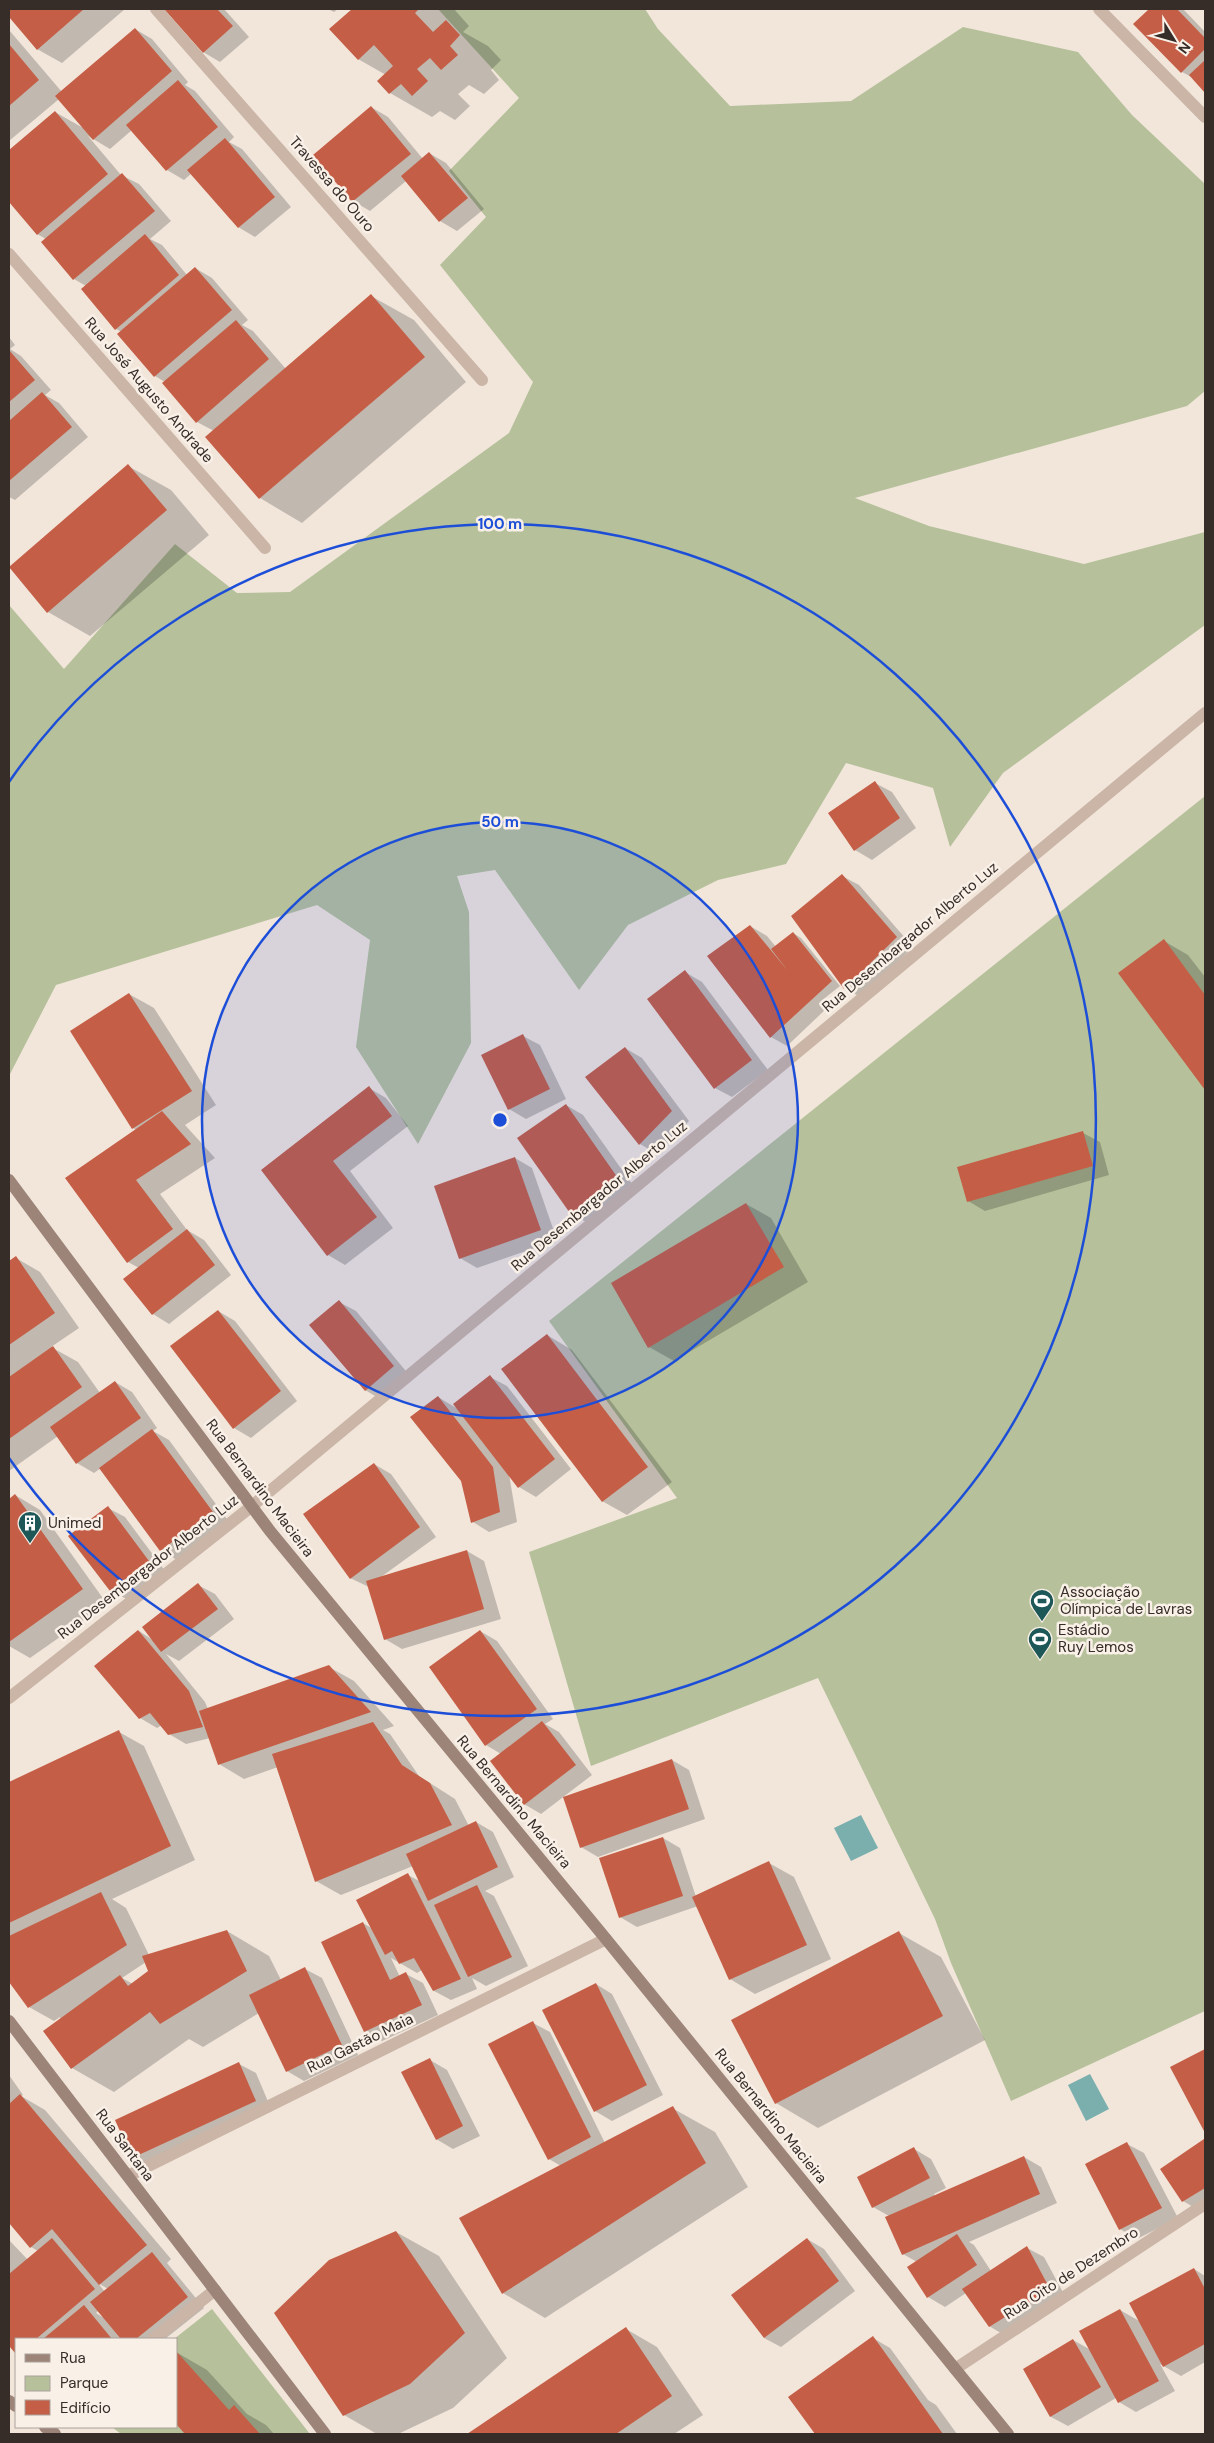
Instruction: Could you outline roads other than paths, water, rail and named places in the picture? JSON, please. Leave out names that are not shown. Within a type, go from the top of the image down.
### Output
[{"type":"main road","name":"Rua Bernardino Macieira","points":[[9,1180],[270,1531],[606,1939],[1008,2434]]},
{"type":"main road","name":"Rua Santana","points":[[9,2021],[326,2434]]},
{"type":"street","name":"Travessa do Ouro","points":[[156,9],[482,380]]},
{"type":"street","points":[[1099,9],[1205,117]]},
{"type":"street","name":"Rua José Augusto Andrade","points":[[9,254],[264,548]]},
{"type":"street","name":"Rua Desembargador Alberto Luz","points":[[9,1698],[252,1506],[1205,713]]},
{"type":"street","name":"Rua Gastão Maia","points":[[128,2176],[606,1939]]},
{"type":"street","name":"Rua Oito de Dezembro","points":[[955,2369],[1205,2204]]},
{"type":"street","points":[[154,2338],[215,2290]]},
{"type":"water","points":[[861,1815],[878,1848],[851,1861],[834,1828]]},
{"type":"water","points":[[1090,2074],[1109,2109],[1086,2121],[1068,2085]]},
{"type":"place","name":"Unimed","points":[[30,1544]]},
{"type":"place","name":"Associação Olímpica de Lavras","points":[[1042,1622]]},
{"type":"place","name":"Estádio Ruy Lemos","points":[[1040,1660]]}]
